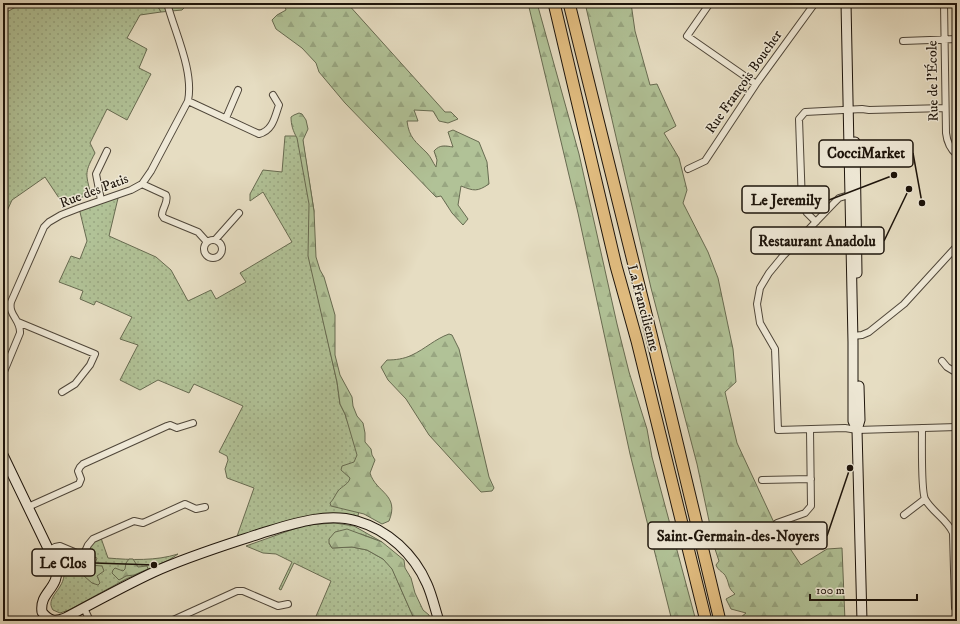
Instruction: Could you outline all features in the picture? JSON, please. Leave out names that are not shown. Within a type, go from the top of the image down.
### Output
[{"type":"highway","name":"La Francilienne","points":[[554,3],[616,266],[637,341],[706,621]]},
{"type":"highway","name":"La Francilienne","points":[[569,3],[720,621]]},
{"type":"main road","points":[[846,3],[851,110],[856,335],[853,421],[857,430],[862,621]]},
{"type":"main road","points":[[852,3],[849,195],[856,335]]},
{"type":"main road","points":[[3,455],[56,565],[56,582],[42,602],[44,619],[58,620],[155,572],[206,552],[302,522],[321,519],[340,519],[357,521],[374,528],[390,538],[409,554],[427,584],[439,621]]},
{"type":"street","name":"Rue des Patis","points":[[3,374],[20,333],[18,322],[10,310],[11,302],[44,227],[49,222],[61,215],[131,190],[142,184],[151,171],[188,101],[190,92],[188,77],[167,3]]},
{"type":"street","points":[[710,3],[687,36],[756,84]]},
{"type":"street","name":"Rue François Boucher","points":[[688,169],[705,161],[756,84],[815,3]]},
{"type":"street","name":"Rue de l'École","points":[[944,3],[945,108],[947,141],[953,152],[957,155]]},
{"type":"street","points":[[903,41],[957,39]]},
{"type":"street","points":[[226,118],[238,90]]},
{"type":"street","points":[[188,101],[259,134],[265,132],[271,127],[279,105],[273,95]]},
{"type":"street","points":[[816,222],[807,213],[802,204],[799,119],[805,112],[945,108]]},
{"type":"street","points":[[101,200],[96,174],[107,151]]},
{"type":"street","points":[[142,184],[166,195],[168,200],[162,212],[164,218],[198,232],[207,242]]},
{"type":"street","points":[[849,195],[839,198],[783,256],[768,273],[760,288],[757,304],[760,323],[775,349],[778,430],[845,428],[857,430],[957,427]]},
{"type":"street","points":[[215,240],[220,244],[222,249],[220,254],[215,257],[209,257],[205,253],[204,247],[207,242],[215,240],[239,213]]},
{"type":"street","points":[[856,335],[869,332],[904,304],[957,246]]},
{"type":"street","points":[[18,322],[95,354],[90,365],[75,384],[62,392]]},
{"type":"street","points":[[942,361],[947,367],[957,373]]},
{"type":"street","points":[[28,507],[79,484],[81,479],[78,471],[83,464],[167,426],[170,425],[177,428],[193,423]]},
{"type":"street","points":[[922,428],[925,499],[955,532],[955,608],[957,610]]},
{"type":"street","points":[[777,523],[805,513],[811,506],[810,430]]},
{"type":"street","points":[[762,480],[811,479]]},
{"type":"street","points":[[904,515],[925,499]]},
{"type":"street","points":[[82,556],[93,539],[134,521],[143,523],[185,504],[196,509],[205,507]]},
{"type":"street","points":[[49,550],[60,546],[91,559]]},
{"type":"street","points":[[171,621],[237,591],[243,591],[278,606],[288,604]]},
{"type":"street","points":[[84,608],[90,621]]},
{"type":"green space","points":[[23,3],[156,3],[161,12],[140,15],[127,38],[147,49],[139,68],[151,74],[127,120],[107,109],[90,143],[95,153],[89,164],[87,173],[91,194],[63,204],[45,177],[12,200],[3,220],[3,14]]},
{"type":"green space","points":[[156,3],[189,3],[182,10],[161,12]]},
{"type":"green space","points":[[284,3],[347,3],[445,112],[451,112],[458,119],[448,123],[439,121],[433,111],[414,110],[418,121],[407,121],[411,136],[428,155],[436,167],[437,160],[434,151],[441,146],[453,147],[448,132],[453,130],[479,142],[487,162],[489,184],[475,190],[461,186],[458,205],[468,219],[463,225],[452,213],[441,196],[436,197],[345,103],[319,72],[316,63],[302,48],[276,29],[272,20],[286,10]]},
{"type":"green space","points":[[528,3],[537,3],[579,154],[629,372],[647,429],[652,457],[696,621],[672,621],[630,454],[578,213]]},
{"type":"green space","points":[[585,3],[631,3],[635,31],[650,85],[657,84],[676,126],[664,133],[679,158],[687,190],[683,203],[708,252],[718,278],[733,349],[736,382],[725,392],[737,443],[777,529],[801,565],[827,549],[842,548],[845,621],[736,621],[746,613],[731,609],[726,599],[735,594],[732,592],[725,575],[716,565],[719,561],[715,549],[697,464],[651,288]]},
{"type":"green space","points":[[299,113],[302,114],[306,120],[308,129],[303,140],[314,211],[316,257],[324,277],[335,315],[335,355],[340,375],[352,397],[353,406],[357,416],[363,423],[365,442],[371,449],[375,460],[370,473],[373,480],[386,494],[392,505],[392,512],[389,521],[382,524],[364,514],[331,506],[330,503],[338,491],[350,478],[341,470],[342,466],[354,462],[357,455],[345,414],[340,404],[337,382],[308,256],[309,204],[297,138],[292,128],[291,120],[291,117]]},
{"type":"green space","points":[[285,136],[302,136],[314,211],[309,256],[337,382],[340,404],[345,414],[366,474],[357,521],[334,518],[235,542],[254,488],[227,478],[225,469],[228,460],[227,456],[219,452],[243,406],[194,384],[189,393],[158,380],[140,390],[120,380],[138,345],[120,339],[132,317],[96,301],[94,305],[80,299],[83,291],[59,282],[71,256],[80,259],[87,241],[79,208],[119,194],[109,236],[156,257],[171,270],[188,301],[211,290],[216,299],[246,282],[240,273],[292,242],[263,192],[250,201],[250,194],[263,170],[282,172]]},
{"type":"green space","points":[[449,334],[452,335],[459,349],[489,477],[494,488],[492,491],[481,492],[429,435],[406,399],[388,380],[381,367],[387,360],[400,359],[417,353]]},
{"type":"green space","points":[[335,523],[354,526],[382,542],[361,534],[329,543],[332,548],[352,547],[367,550],[383,559],[392,568],[415,621],[314,621],[331,581],[294,563],[281,590],[279,589],[292,562],[276,554],[263,553],[246,546],[305,525]]},
{"type":"green space","points":[[347,529],[382,542],[404,560],[405,568],[411,578],[415,593],[423,610],[429,615],[431,621],[415,621],[392,569],[383,559],[367,550],[352,547],[332,548],[329,543],[329,539],[335,532]]},
{"type":"green space","points":[[101,538],[108,558],[152,559],[178,554],[169,560],[126,579],[69,610],[60,613],[53,610],[51,606],[52,598],[63,581],[64,576],[59,554],[64,551],[95,564],[97,558],[92,556],[89,547],[92,543]]},
{"type":"green space","points":[[129,559],[133,559],[138,567],[147,566],[148,569],[134,575],[126,576],[119,580],[112,573],[113,570],[115,568],[123,571]]},
{"type":"green space","points":[[90,565],[102,566],[104,571],[97,576],[100,583],[98,585],[92,583],[84,576],[85,568]]},
{"type":"place","name":"Le Jeremily","points":[[894,175]]},
{"type":"place","name":"Restaurant Anadolu","points":[[909,189]]},
{"type":"place","name":"CocciMarket","points":[[922,203]]},
{"type":"place","name":"Saint-Germain-des-Noyers","points":[[850,468]]},
{"type":"place","name":"Le Clos","points":[[154,565]]}]
